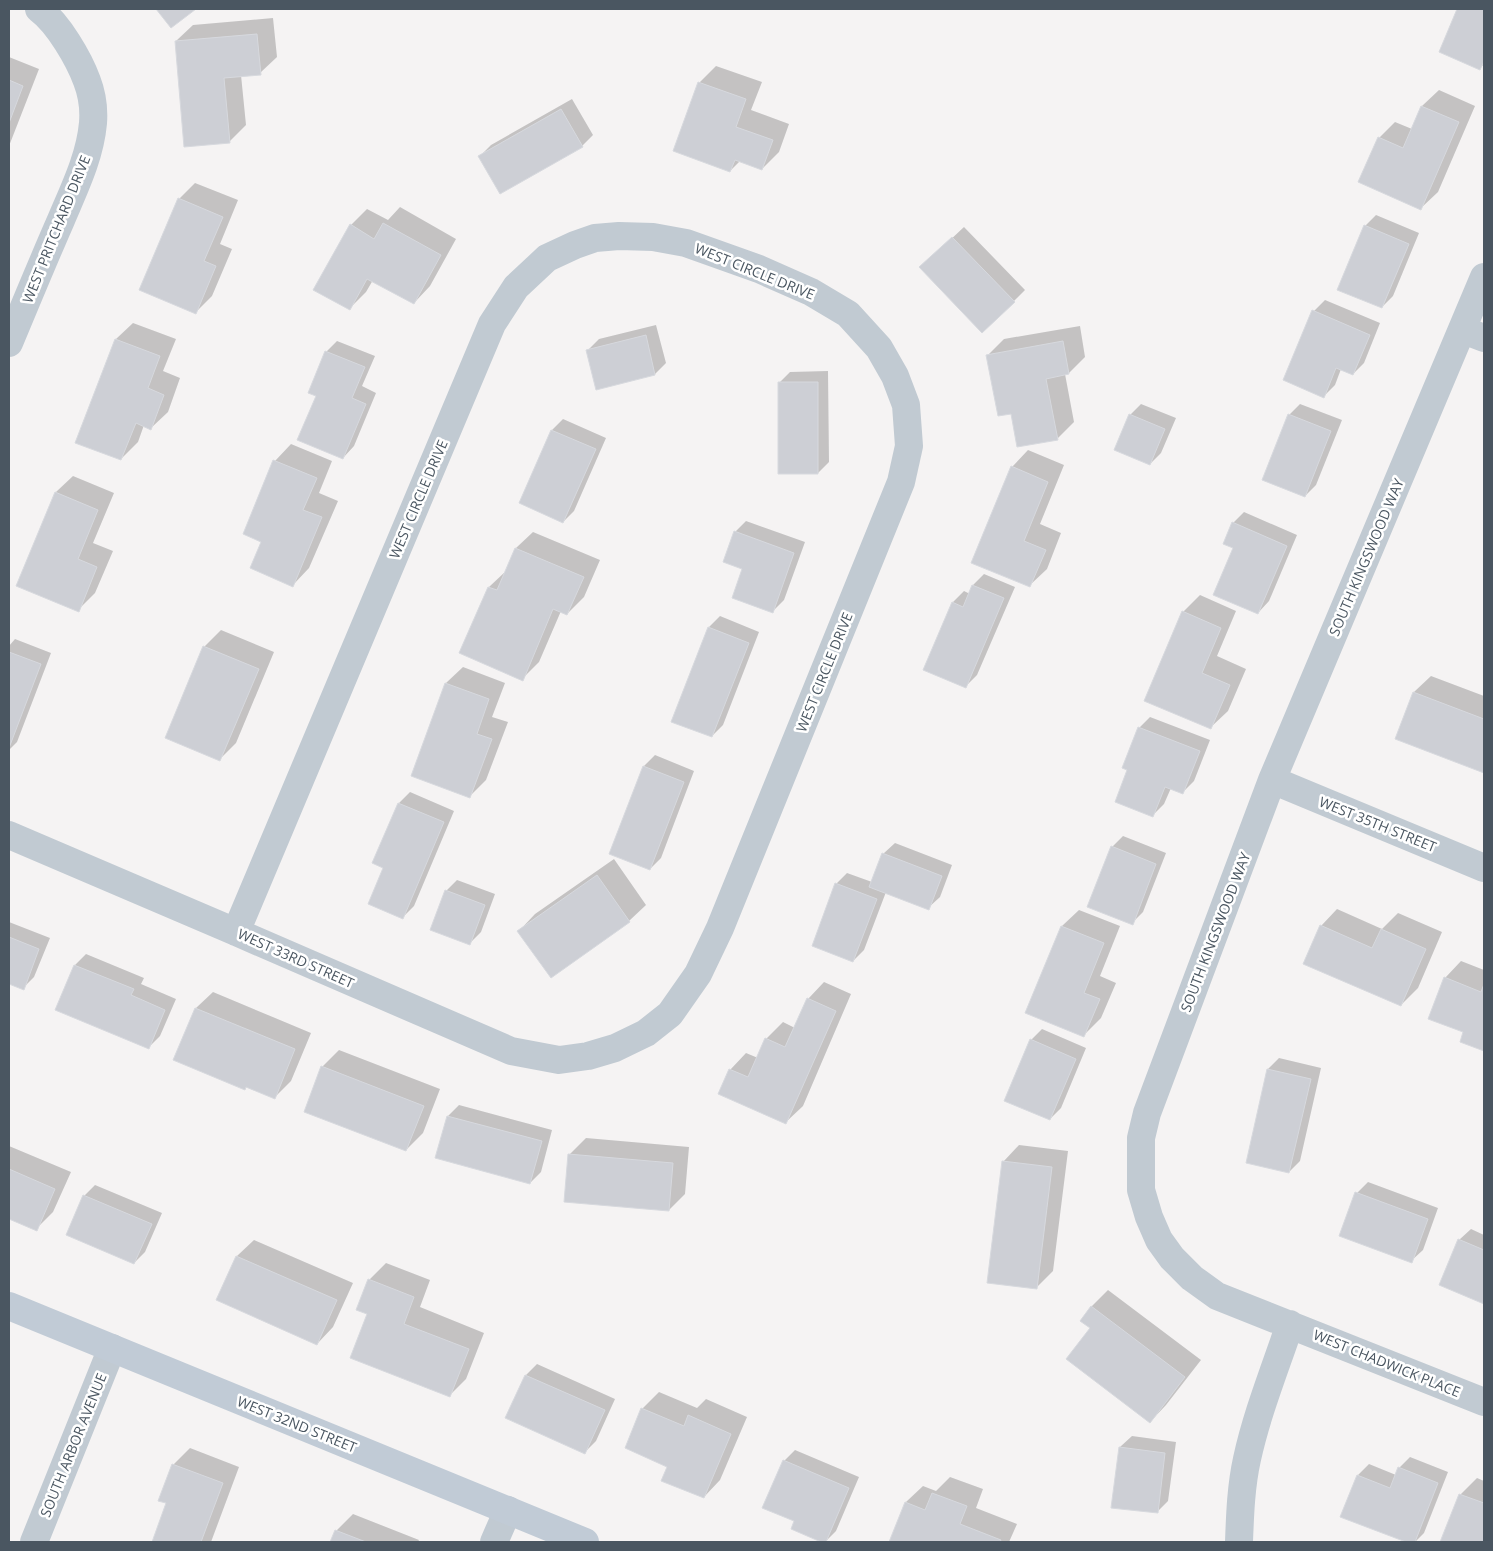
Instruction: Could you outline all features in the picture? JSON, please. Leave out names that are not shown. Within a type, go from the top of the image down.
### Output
[{"type":"street","name":"WEST PRITCHARD DRIVE","points":[[9,343],[78,179],[88,150],[93,123],[88,82],[69,46],[46,14],[39,9]]},
{"type":"street","name":"WEST CIRCLE DRIVE","points":[[236,932],[492,324],[516,286],[547,258],[596,238],[619,236],[653,237],[686,243],[759,269],[811,292],[848,314],[879,348],[895,376],[906,405],[909,446],[901,482],[720,928],[698,974],[670,1014],[646,1033],[615,1048],[588,1056]]},
{"type":"street","name":"SOUTH KINGSWOOD WAY","points":[[1290,1324],[1217,1296],[1192,1278],[1172,1258],[1159,1240],[1149,1217],[1141,1190],[1141,1138],[1147,1113],[1272,780],[1473,334],[1484,277]]},
{"type":"street","name":"WEST 35TH STREET","points":[[1272,780],[1484,868]]},
{"type":"street","name":"WEST 33RD STREET","points":[[9,835],[511,1051],[559,1060],[588,1056]]},
{"type":"street","name":"WEST 32ND STREET","points":[[9,1306],[585,1542]]},
{"type":"street","name":"WEST CHADWICK PLACE","points":[[1290,1324],[1484,1402]]},
{"type":"street","points":[[1239,1542],[1241,1494],[1247,1459],[1257,1420],[1290,1324]]},
{"type":"street","name":"SOUTH ARBOR AVENUE","points":[[34,1542],[112,1348]]},
{"type":"street","points":[[494,1542],[508,1510]]},
{"type":"building","points":[[156,9],[196,9],[171,28]]},
{"type":"building","points":[[1457,9],[1484,9],[1484,61],[1480,70],[1439,52]]},
{"type":"building","points":[[257,34],[261,75],[224,78],[230,143],[184,147],[175,41]]},
{"type":"building","points":[[9,80],[23,86],[9,123]]},
{"type":"building","points":[[698,82],[746,99],[736,127],[773,140],[762,170],[735,160],[730,172],[673,151]]},
{"type":"building","points":[[1421,106],[1459,122],[1421,210],[1358,182],[1378,137],[1403,148]]},
{"type":"building","points":[[561,109],[583,147],[500,194],[478,156]]},
{"type":"building","points":[[178,198],[223,217],[204,261],[216,266],[196,314],[139,290]]},
{"type":"building","points":[[383,223],[441,255],[414,304],[367,279],[350,310],[313,290],[350,224],[374,239]]},
{"type":"building","points":[[1364,225],[1409,244],[1382,308],[1337,290]]},
{"type":"building","points":[[952,237],[1015,302],[982,333],[919,267]]},
{"type":"building","points":[[1312,310],[1370,335],[1353,375],[1336,368],[1324,398],[1283,380]]},
{"type":"building","points":[[646,335],[655,375],[596,390],[586,350]]},
{"type":"building","points":[[115,339],[160,356],[148,388],[164,395],[151,430],[136,423],[121,460],[75,443]]},
{"type":"building","points":[[1063,341],[1069,374],[1046,379],[1058,440],[1017,447],[1011,414],[998,416],[986,355]]},
{"type":"building","points":[[325,351],[365,367],[352,398],[366,404],[343,459],[297,440],[316,396],[308,393]]},
{"type":"building","points":[[778,382],[818,382],[818,474],[778,474]]},
{"type":"building","points":[[1129,414],[1165,429],[1150,465],[1114,450]]},
{"type":"building","points":[[1288,414],[1331,431],[1305,497],[1262,480]]},
{"type":"building","points":[[551,430],[596,449],[563,523],[519,503]]},
{"type":"building","points":[[273,460],[317,478],[303,510],[322,517],[293,587],[250,568],[261,542],[243,534]]},
{"type":"building","points":[[1011,466],[1048,482],[1024,541],[1046,550],[1030,587],[971,563]]},
{"type":"building","points":[[55,492],[98,510],[78,559],[97,567],[79,612],[16,586]]},
{"type":"building","points":[[1232,522],[1287,546],[1258,614],[1213,595],[1233,548],[1223,544]]},
{"type":"building","points":[[734,531],[794,553],[773,613],[732,598],[742,569],[723,562]]},
{"type":"building","points":[[515,548],[584,577],[567,615],[553,609],[523,681],[459,653],[488,587],[497,590]]},
{"type":"building","points":[[972,585],[1004,598],[966,688],[923,670],[952,602],[963,607]]},
{"type":"building","points":[[1182,611],[1221,628],[1202,673],[1230,685],[1211,729],[1144,701]]},
{"type":"building","points":[[708,627],[749,643],[712,737],[671,722]]},
{"type":"building","points":[[203,646],[259,669],[220,761],[165,738]]},
{"type":"building","points":[[9,652],[41,664],[9,748]]},
{"type":"building","points":[[445,683],[489,699],[477,734],[492,739],[470,798],[411,776]]},
{"type":"building","points":[[1413,692],[1484,719],[1484,773],[1395,739]]},
{"type":"building","points":[[1138,727],[1200,751],[1183,794],[1165,787],[1153,817],[1115,802],[1127,770],[1122,768]]},
{"type":"building","points":[[643,766],[684,782],[650,870],[609,854]]},
{"type":"building","points":[[398,803],[444,822],[403,919],[368,904],[383,868],[372,863]]},
{"type":"building","points":[[1111,846],[1156,864],[1133,925],[1087,907]]},
{"type":"building","points":[[882,853],[942,876],[929,910],[869,887]]},
{"type":"building","points":[[597,875],[630,922],[551,978],[517,931]]},
{"type":"building","points":[[835,883],[877,899],[853,962],[812,946]]},
{"type":"building","points":[[445,890],[485,905],[470,945],[430,930]]},
{"type":"building","points":[[1320,925],[1372,948],[1381,929],[1426,949],[1401,1006],[1303,964]]},
{"type":"building","points":[[1061,926],[1104,943],[1084,993],[1100,999],[1084,1037],[1025,1013]]},
{"type":"building","points":[[9,937],[39,949],[24,990],[9,984]]},
{"type":"building","points":[[74,965],[134,989],[131,995],[165,1010],[149,1049],[55,1010]]},
{"type":"building","points":[[1444,977],[1481,992],[1484,984],[1484,1051],[1460,1042],[1463,1032],[1428,1019]]},
{"type":"building","points":[[807,998],[836,1011],[786,1124],[718,1094],[729,1069],[748,1077],[765,1038],[785,1047]]},
{"type":"building","points":[[195,1008],[295,1049],[275,1099],[246,1087],[245,1090],[173,1060]]},
{"type":"building","points":[[1030,1039],[1076,1059],[1050,1120],[1004,1101]]},
{"type":"building","points":[[321,1066],[424,1106],[406,1151],[304,1112]]},
{"type":"building","points":[[1267,1069],[1311,1079],[1289,1173],[1246,1163]]},
{"type":"building","points":[[447,1116],[542,1141],[530,1184],[435,1158]]},
{"type":"building","points":[[568,1154],[673,1163],[669,1211],[564,1202]]},
{"type":"building","points":[[1002,1161],[1052,1167],[1037,1289],[987,1283]]},
{"type":"building","points":[[9,1169],[55,1189],[37,1231],[9,1219]]},
{"type":"building","points":[[1355,1192],[1428,1219],[1412,1263],[1339,1236]]},
{"type":"building","points":[[83,1195],[152,1224],[134,1264],[66,1235]]},
{"type":"building","points":[[1458,1239],[1484,1250],[1484,1304],[1439,1285]]},
{"type":"building","points":[[236,1256],[337,1300],[317,1345],[216,1300]]},
{"type":"building","points":[[368,1279],[414,1297],[404,1324],[469,1349],[450,1397],[350,1358],[367,1314],[356,1310]]},
{"type":"building","points":[[1091,1306],[1185,1377],[1150,1423],[1066,1359],[1090,1328],[1080,1321]]},
{"type":"building","points":[[525,1375],[605,1410],[585,1454],[505,1418]]},
{"type":"building","points":[[641,1408],[684,1426],[688,1415],[731,1434],[704,1498],[661,1481],[667,1467],[625,1448]]},
{"type":"building","points":[[1119,1447],[1165,1453],[1158,1513],[1111,1508]]},
{"type":"building","points":[[783,1460],[849,1488],[826,1542],[821,1542],[791,1529],[794,1521],[762,1508]]},
{"type":"building","points":[[172,1464],[223,1483],[201,1542],[152,1542],[166,1503],[158,1501]]},
{"type":"building","points":[[1398,1467],[1438,1483],[1415,1542],[1406,1542],[1340,1517],[1357,1475],[1390,1488]]},
{"type":"building","points":[[932,1493],[967,1506],[960,1524],[1001,1540],[1000,1542],[889,1542],[905,1502],[925,1510]]},
{"type":"building","points":[[1459,1494],[1484,1503],[1484,1542],[1440,1542]]},
{"type":"building","points":[[335,1530],[366,1542],[330,1542]]}]
